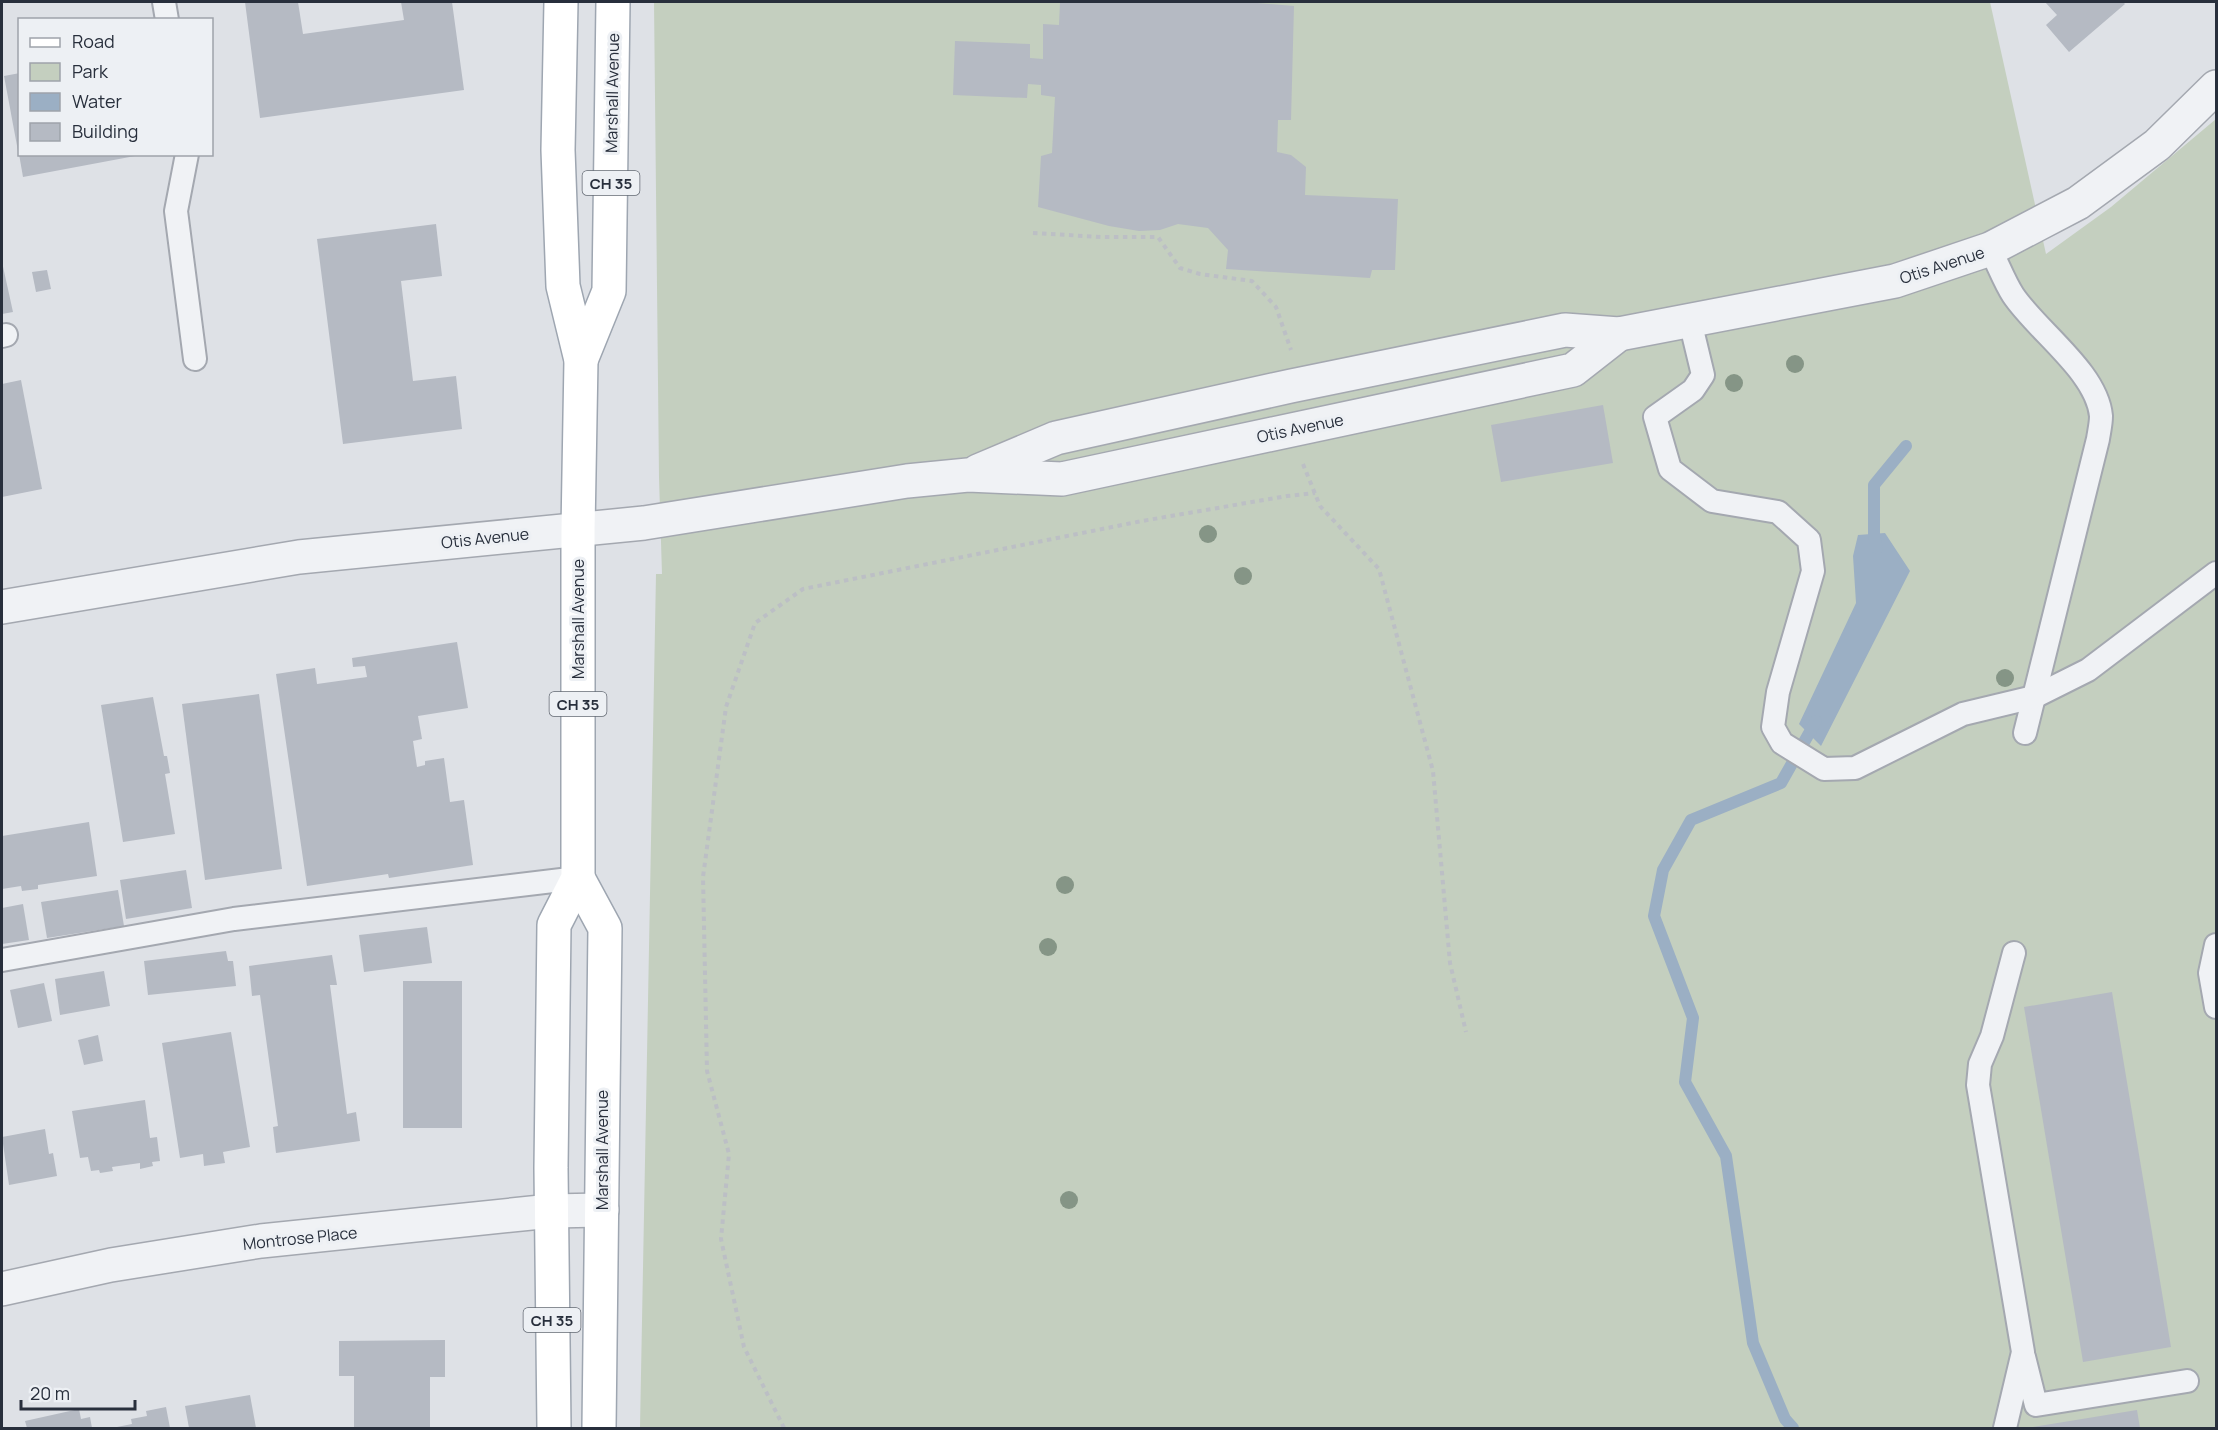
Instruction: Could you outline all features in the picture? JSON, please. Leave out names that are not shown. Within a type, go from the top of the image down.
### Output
[{"type":"main road","name":"Marshall Avenue","points":[[554,1428],[551,1211],[554,925],[578,878],[578,530],[581,360],[562,286],[558,150],[561,2]]},
{"type":"main road","name":"Marshall Avenue","points":[[581,360],[609,291],[613,2]]},
{"type":"main road","name":"Marshall Avenue","points":[[578,878],[605,928],[599,1428]]},
{"type":"street","name":"Otis Avenue","points":[[968,475],[1056,438],[1291,386],[1565,330],[1618,334],[1895,281],[1990,249],[2078,203],[2157,145],[2217,87]]},
{"type":"street","name":"Otis Avenue","points":[[2,607],[300,557],[644,523],[907,480],[968,475],[1062,479],[1573,370],[1618,334]]},
{"type":"street","name":"Montrose Place","points":[[2,1289],[111,1265],[261,1241],[551,1211],[602,1210]]},
{"type":"lane","points":[[164,2],[167,18]]},
{"type":"lane","points":[[187,156],[176,211],[195,359]]},
{"type":"lane","points":[[1990,249],[2013,294],[2039,328],[2084,375],[2101,416],[2098,439],[2025,734]]},
{"type":"lane","points":[[1690,321],[1703,375],[1694,390],[1655,417],[1670,469],[1712,501],[1778,512],[1809,540],[1813,571],[1778,692],[1773,727],[1782,743],[1824,769],[1855,768],[1963,714],[2034,697],[2088,670],[2217,573]]},
{"type":"lane","points":[[2,960],[234,919],[578,878]]},
{"type":"lane","points":[[2217,945],[2210,973],[2217,1007]]},
{"type":"lane","points":[[2014,953],[1992,1036],[1980,1064],[1978,1085],[2023,1352],[2036,1405],[2187,1381]]},
{"type":"lane","points":[[2005,1428],[2023,1352]]},
{"type":"path","points":[[1033,233],[1101,237],[1158,237],[1180,268],[1200,274],[1252,281],[1276,307],[1293,354],[1291,386]]},
{"type":"path","points":[[1299,429],[1303,465],[1320,506],[1379,569],[1433,771],[1450,963],[1466,1032]]},
{"type":"path","points":[[784,1428],[744,1347],[720,1239],[729,1154],[707,1071],[703,877],[726,707],[755,623],[803,589],[1142,521],[1287,496],[1315,494]]},
{"type":"green space","points":[[654,2],[1990,2],[2046,254],[2111,207],[2216,119],[2216,1428],[640,1428],[656,574],[662,574]]},
{"type":"water","points":[[1885,533],[1910,571],[1821,746],[1799,724],[1856,603],[1853,556],[1858,535]]},
{"type":"building","points":[[245,2],[298,2],[303,34],[404,20],[401,2],[452,2],[464,90],[260,118]]},
{"type":"building","points":[[1060,2],[1245,2],[1294,6],[1291,120],[1278,120],[1277,152],[1291,155],[1306,167],[1305,195],[1398,199],[1395,270],[1372,270],[1370,278],[1226,269],[1228,250],[1208,228],[1178,224],[1160,230],[1139,231],[1109,226],[1038,207],[1041,156],[1052,153],[1055,97],[1041,95],[1041,85],[1028,84],[1027,98],[953,95],[955,41],[1030,44],[1030,58],[1043,59],[1043,24],[1059,25]]},
{"type":"building","points":[[2045,2],[2123,2],[2125,4],[2069,52],[2046,25],[2057,15]]},
{"type":"building","points":[[18,73],[18,151],[4,76]]},
{"type":"building","points":[[19,156],[135,156],[23,177]]},
{"type":"building","points":[[436,224],[442,276],[401,281],[413,381],[456,376],[462,429],[343,444],[317,239]]},
{"type":"building","points":[[2,262],[13,312],[2,314]]},
{"type":"building","points":[[47,270],[51,289],[36,292],[32,272]]},
{"type":"building","points":[[21,380],[42,489],[2,497],[2,384]]},
{"type":"building","points":[[1603,405],[1613,463],[1501,482],[1491,425]]},
{"type":"building","points":[[457,642],[468,708],[418,716],[422,739],[413,741],[417,767],[425,765],[425,761],[444,758],[450,802],[464,800],[473,865],[389,878],[388,874],[307,886],[276,674],[315,668],[317,684],[367,677],[365,666],[353,667],[352,658]]},
{"type":"building","points":[[259,694],[282,869],[205,880],[182,704]]},
{"type":"building","points":[[153,697],[164,756],[167,756],[170,773],[165,774],[175,834],[123,842],[101,705]]},
{"type":"building","points":[[89,822],[97,876],[38,885],[38,889],[22,891],[21,886],[2,889],[2,836]]},
{"type":"building","points":[[186,870],[192,908],[126,919],[120,880]]},
{"type":"building","points":[[118,890],[124,926],[47,938],[41,902]]},
{"type":"building","points":[[23,904],[29,940],[2,944],[2,908]]},
{"type":"building","points":[[427,927],[432,963],[364,972],[359,935]]},
{"type":"building","points":[[226,951],[228,961],[233,961],[236,986],[148,995],[144,961]]},
{"type":"building","points":[[332,955],[337,985],[330,985],[347,1114],[356,1112],[360,1141],[276,1153],[273,1127],[278,1126],[260,995],[252,996],[249,966]]},
{"type":"building","points":[[104,971],[110,1006],[60,1015],[55,979]]},
{"type":"building","points":[[403,981],[462,981],[462,1128],[403,1128]]},
{"type":"building","points":[[44,983],[52,1021],[18,1028],[10,990]]},
{"type":"building","points":[[2112,992],[2171,1347],[2083,1362],[2024,1007]]},
{"type":"building","points":[[231,1032],[250,1147],[223,1152],[225,1163],[204,1166],[203,1154],[180,1158],[162,1043]]},
{"type":"building","points":[[98,1035],[103,1061],[84,1065],[78,1040]]},
{"type":"building","points":[[145,1100],[150,1138],[157,1137],[160,1161],[152,1162],[153,1166],[140,1169],[140,1163],[112,1167],[113,1171],[100,1173],[99,1170],[91,1171],[88,1157],[80,1158],[72,1111]]},
{"type":"building","points":[[45,1129],[49,1154],[53,1153],[57,1176],[9,1185],[2,1137]]},
{"type":"building","points":[[445,1340],[445,1377],[430,1377],[430,1428],[354,1428],[354,1376],[339,1376],[339,1341]]},
{"type":"building","points":[[250,1395],[256,1428],[189,1428],[185,1406]]},
{"type":"building","points":[[166,1407],[170,1428],[112,1428],[132,1424],[131,1419],[147,1416],[146,1411]]},
{"type":"building","points":[[79,1409],[81,1419],[90,1417],[92,1428],[27,1428],[25,1421]]},
{"type":"building","points":[[2137,1410],[2140,1428],[2033,1427]]},
{"type":"waterway","points":[[1877,548],[1874,537],[1874,485],[1906,446]]},
{"type":"waterway","points":[[1793,1428],[1785,1419],[1753,1343],[1726,1156],[1685,1082],[1693,1018],[1654,916],[1663,870],[1691,820],[1781,783],[1816,721]]}]
